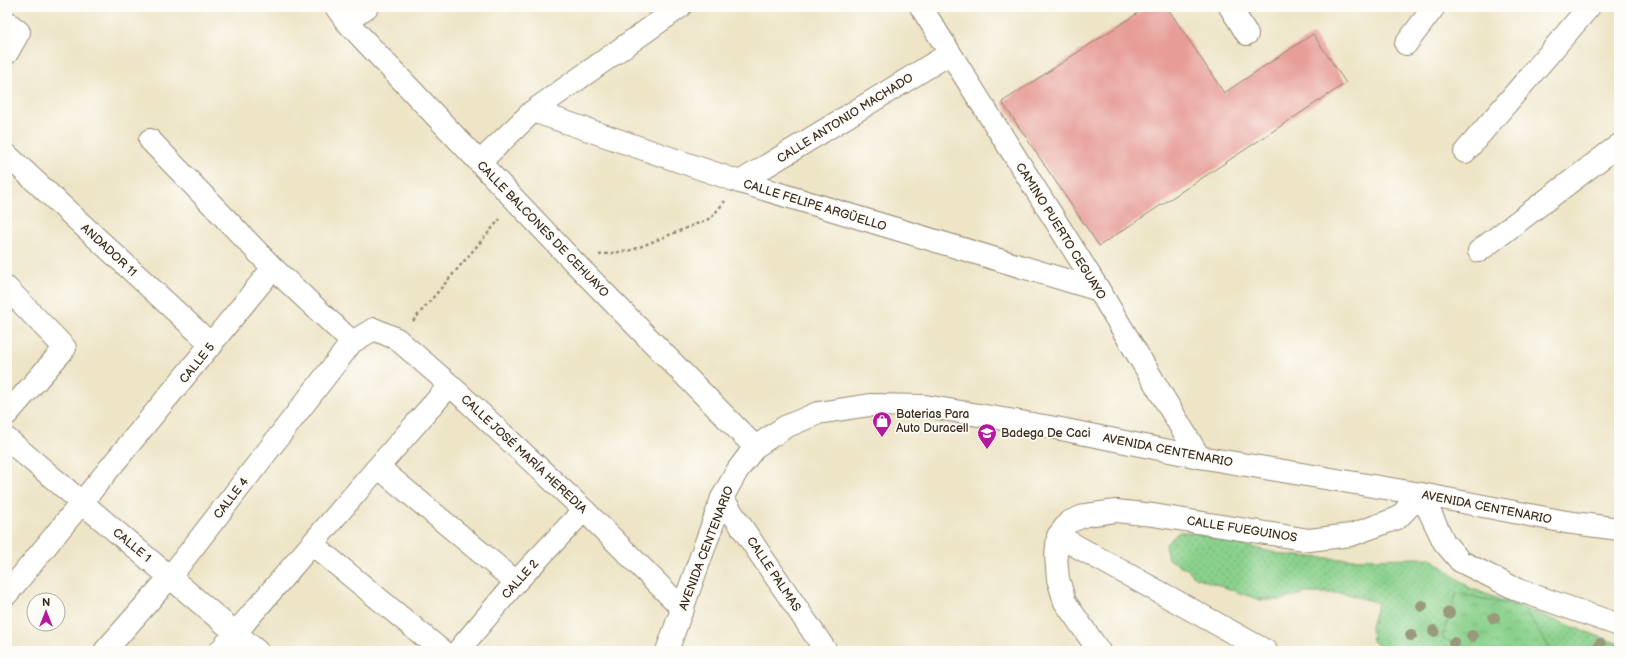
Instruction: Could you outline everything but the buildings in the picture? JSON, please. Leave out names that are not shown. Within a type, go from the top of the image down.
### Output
[{"type":"street","points":[[341,14],[366,7]]},
{"type":"street","points":[[480,162],[533,112],[680,7]]},
{"type":"street","points":[[1230,7],[1247,34]]},
{"type":"street","points":[[1406,44],[1434,7]]},
{"type":"street","points":[[1465,152],[1589,7]]},
{"type":"street","name":"CAMINO PUERTO CEGUAYO","points":[[929,11],[949,54],[1099,290],[1199,457]]},
{"type":"street","name":"CALLE BALCONES DE CEHUAYO","points":[[341,14],[571,259],[755,447]]},
{"type":"street","points":[[7,22],[19,32],[7,54]]},
{"type":"street","name":"CALLE ANTONIO MACHADO","points":[[740,182],[949,54]]},
{"type":"street","name":"CALLE FELIPE ARGÜELLO","points":[[533,112],[740,182],[1099,290]]},
{"type":"street","points":[[150,140],[273,268],[352,342]]},
{"type":"street","points":[[1479,251],[1619,145]]},
{"type":"street","name":"ANDADOR 11","points":[[7,155],[212,345]]},
{"type":"street","name":"CALLE 5","points":[[7,594],[212,345],[273,268]]},
{"type":"street","points":[[7,288],[65,348],[7,414]]},
{"type":"street","name":"CALLE JOSÉ MARÍA HEREDIA","points":[[352,342],[368,331],[374,329],[398,339],[450,385],[584,510],[683,609]]},
{"type":"street","name":"CALLE 4","points":[[105,651],[170,577],[352,342]]},
{"type":"street","points":[[220,651],[378,466],[450,385]]},
{"type":"street","name":"AVENIDA CENTENARIO","points":[[667,651],[722,498],[737,471],[755,447],[785,427],[818,413],[870,405],[925,406],[1056,428],[1199,457],[1421,494],[1566,522],[1619,529]]},
{"type":"street","name":"CALLE 1","points":[[7,439],[257,651]]},
{"type":"street","points":[[378,466],[516,582]]},
{"type":"street","points":[[1421,494],[1444,542],[1460,561],[1518,590],[1619,625]]},
{"type":"street","name":"CALLE FUEGUINOS","points":[[1058,536],[1069,522],[1086,515],[1116,511],[1153,515],[1309,540],[1351,535],[1398,518],[1421,494]]},
{"type":"street","name":"CALLE PALMAS","points":[[722,498],[826,651]]},
{"type":"street","name":"CALLE 2","points":[[458,651],[516,582],[584,510]]},
{"type":"street","points":[[1099,651],[1065,602],[1058,579],[1056,556],[1058,536],[1266,651]]},
{"type":"street","points":[[312,544],[442,651]]},
{"type":"path","points":[[571,259],[632,250],[711,218],[740,182]]},
{"type":"path","points":[[398,339],[516,200]]},
{"type":"green space","points":[[1179,532],[1190,532],[1284,555],[1341,559],[1431,558],[1470,588],[1619,644],[1619,651],[1386,651],[1372,641],[1371,626],[1378,603],[1344,593],[1305,593],[1281,600],[1260,600],[1195,577],[1187,569],[1168,559],[1165,545]]},
{"type":"green space","points":[[1457,593],[1523,608],[1552,651],[1474,651],[1442,638]]},
{"type":"place","name":"Baterias Para Auto Duracell","points":[[882,438]]},
{"type":"place","name":"Badega De Caci","points":[[987,450]]}]
